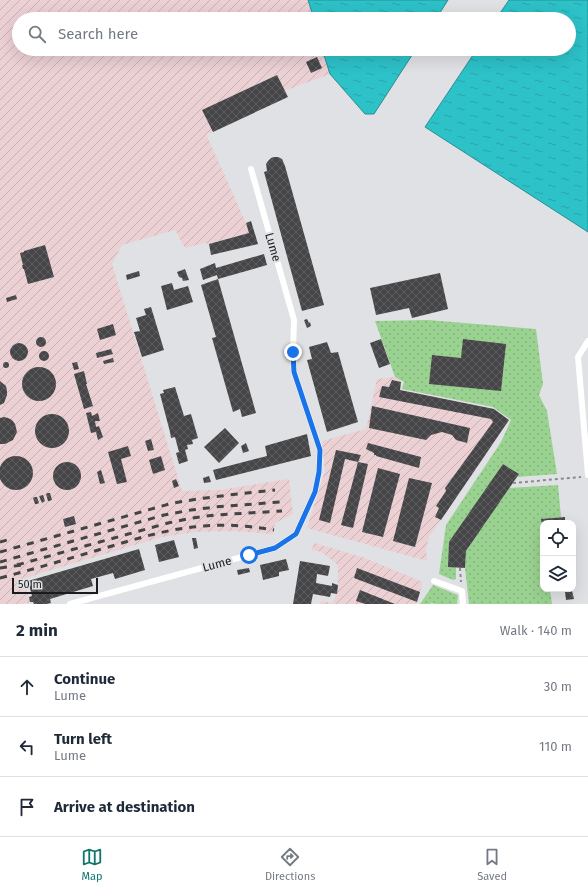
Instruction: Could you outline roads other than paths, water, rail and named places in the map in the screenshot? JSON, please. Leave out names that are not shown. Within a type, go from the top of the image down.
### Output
[{"type":"lane","name":"Lume","points":[[70,604],[275,548],[296,534],[315,492],[319,472],[320,450],[294,372],[294,320],[251,169]]},
{"type":"lane","points":[[588,341],[578,357],[588,476]]},
{"type":"lane","points":[[434,581],[462,591],[463,604]]},
{"type":"water","points":[[308,0],[448,0],[440,12],[312,12]]},
{"type":"water","points":[[509,0],[588,0],[588,232],[425,127],[472,56],[576,56],[576,12],[501,12]]},
{"type":"water","points":[[324,56],[411,56],[374,114],[365,114],[330,74]]},
{"type":"railway","points":[[0,552],[169,504],[275,490]]},
{"type":"railway","points":[[0,562],[164,515],[215,507],[280,502]]},
{"type":"railway","points":[[17,565],[168,523],[192,518],[215,515],[282,511]]},
{"type":"railway","points":[[0,578],[146,536],[180,529],[213,525],[230,525],[274,530]]},
{"type":"railway","points":[[0,542],[11,539]]},
{"type":"railway","points":[[0,568],[22,565]]}]
